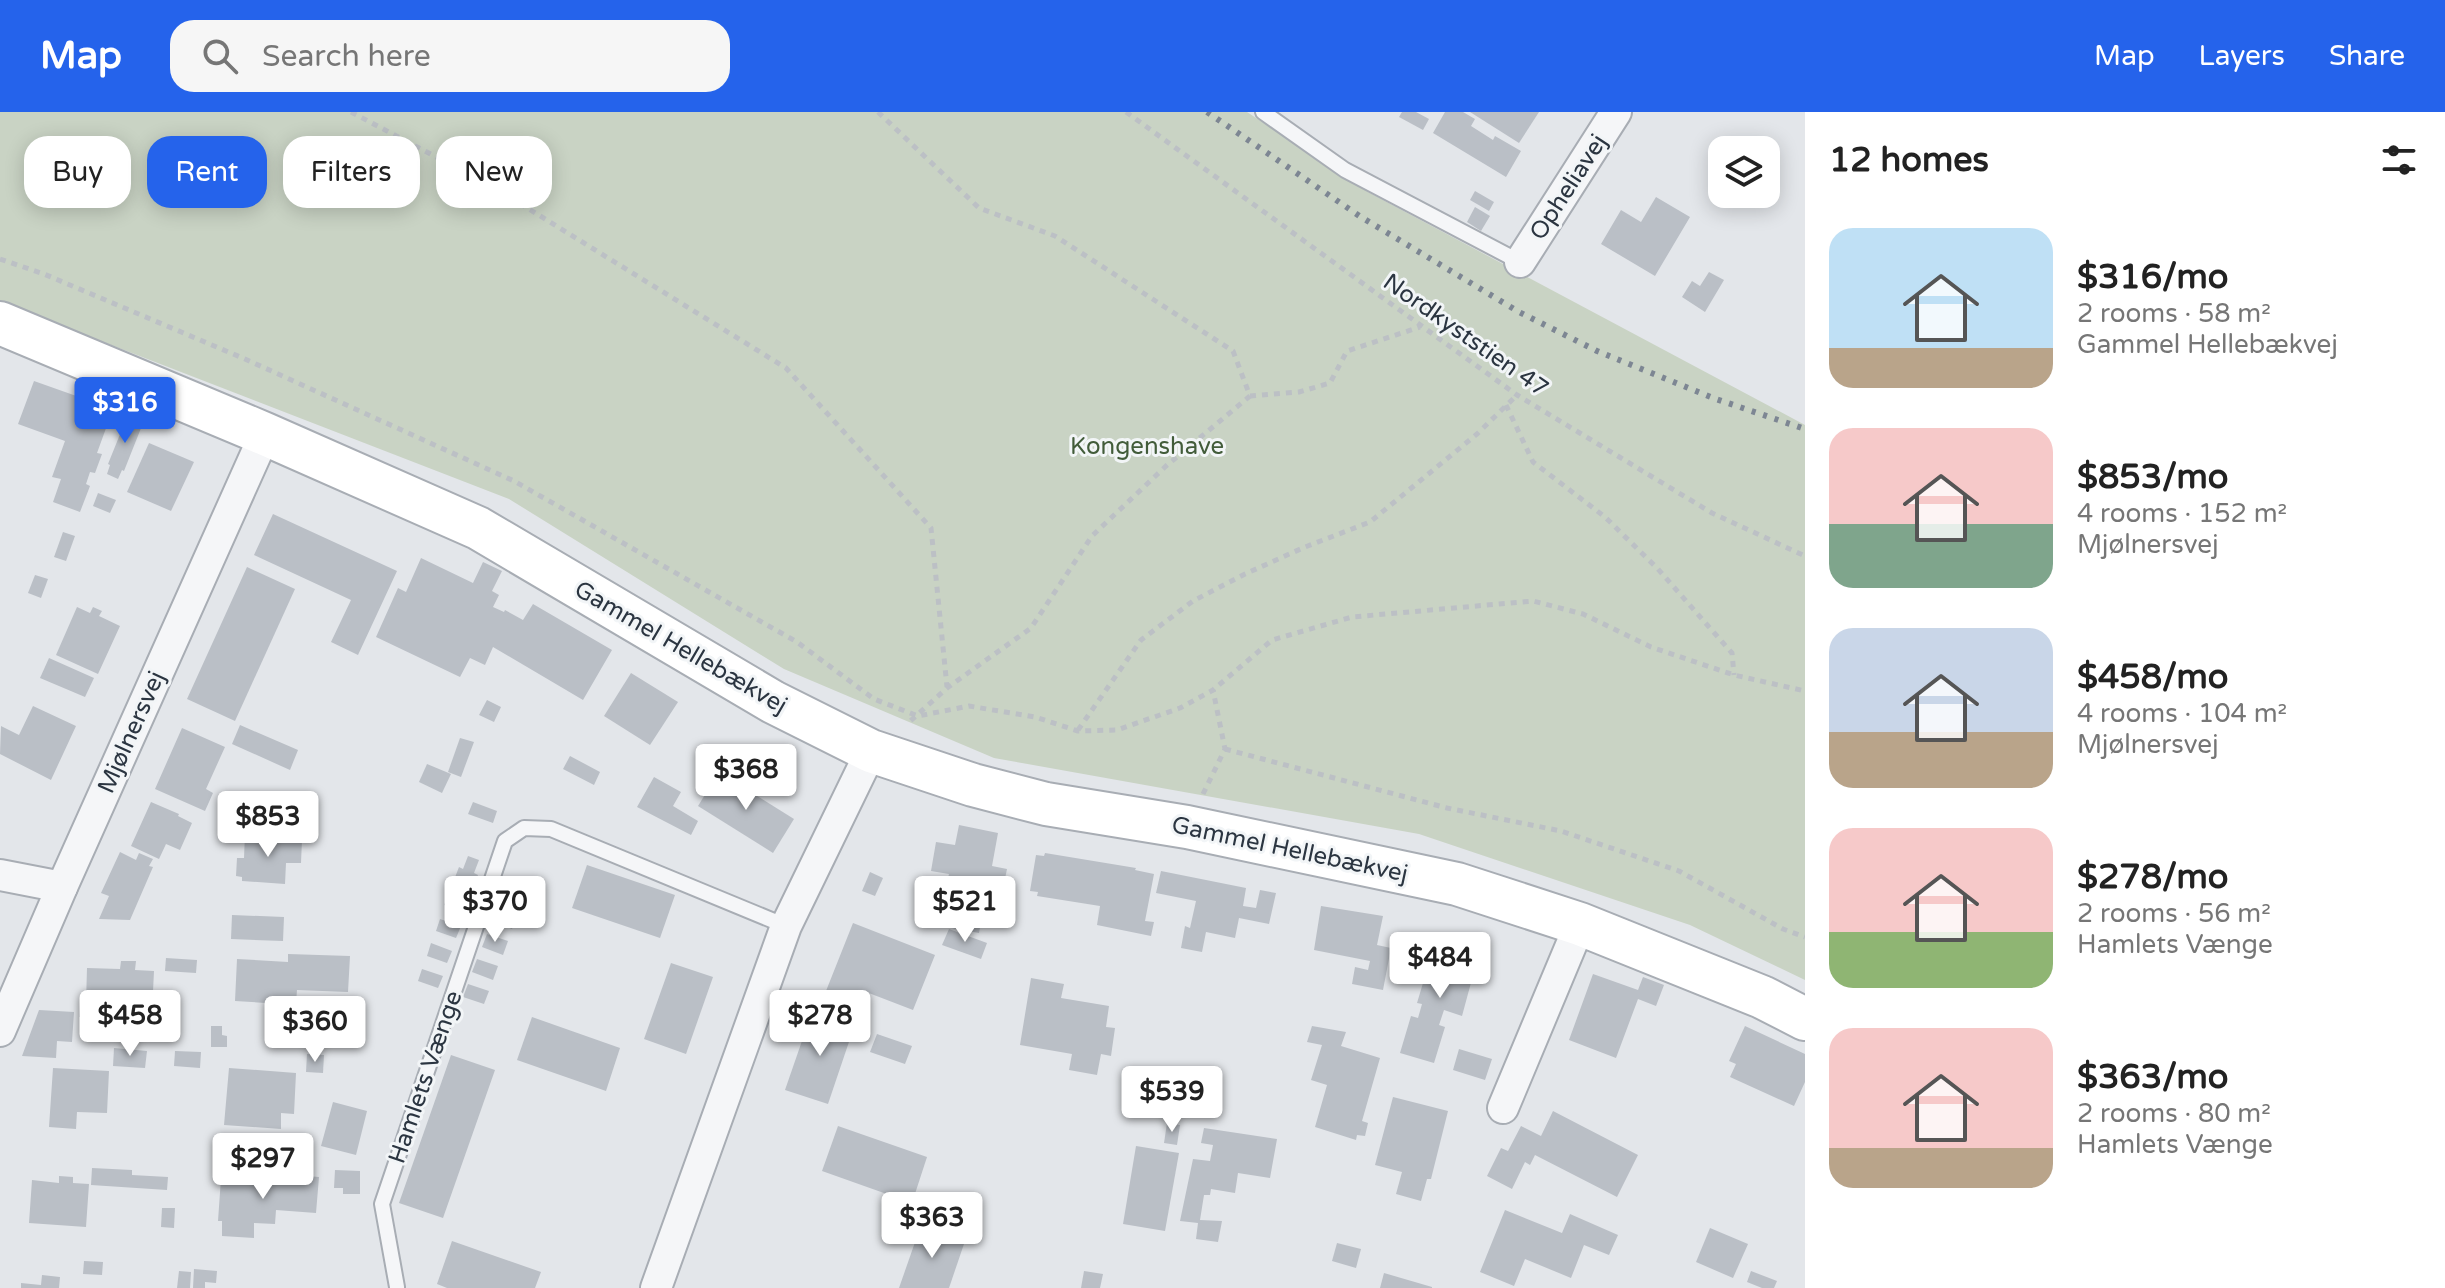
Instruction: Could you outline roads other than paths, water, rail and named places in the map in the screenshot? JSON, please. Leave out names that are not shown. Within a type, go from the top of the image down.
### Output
[{"type":"main road","name":"Gammel Hellebækvej","points":[[0,323],[265,434],[478,528],[773,702],[871,751],[973,785],[1046,804],[1187,827],[1457,884],[1580,924],[1762,997],[1805,1019]]},
{"type":"street","name":"Opheliavej","points":[[1520,262],[1616,112]]},
{"type":"street","name":"Mjølnersvej","points":[[0,1031],[265,434]]},
{"type":"street","points":[[656,1288],[786,926],[871,751]]},
{"type":"street","points":[[0,875],[62,887]]},
{"type":"street","points":[[1503,1108],[1580,924]]},
{"type":"lane","points":[[1263,112],[1345,170],[1520,262]]},
{"type":"lane","name":"Hamlets Vænge","points":[[397,1287],[382,1204],[505,841],[524,828],[551,829],[786,926]]},
{"type":"railway","points":[[1207,112],[1361,217],[1519,312],[1597,351],[1713,398],[1805,429]]},
{"type":"park label","name":"Kongenshave","points":[[1147,446]]}]
